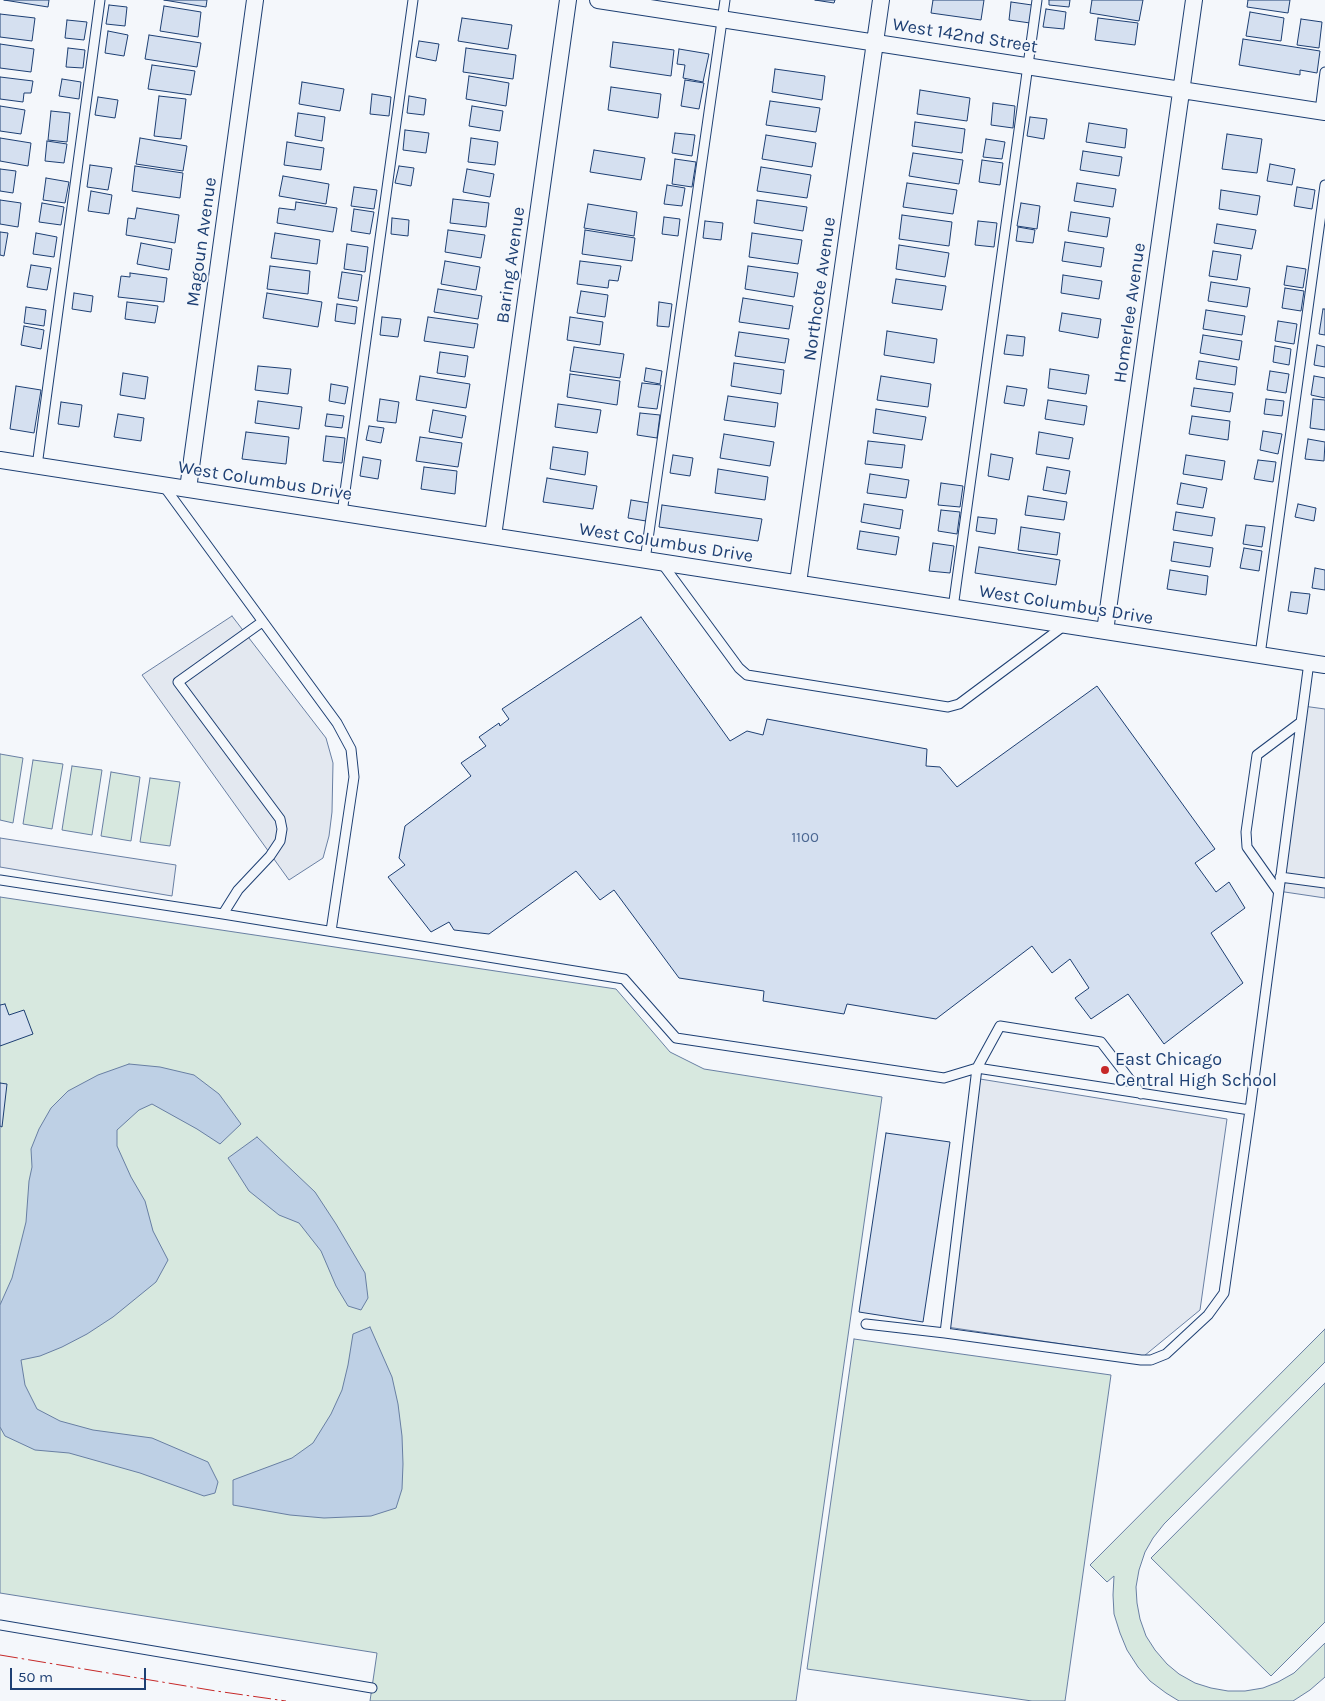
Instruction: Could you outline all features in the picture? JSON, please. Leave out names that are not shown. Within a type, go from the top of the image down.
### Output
[{"type":"street","name":"Magoun Avenue","points":[[188,489],[256,0]]},
{"type":"street","name":"Baring Avenue","points":[[493,536],[568,0]]},
{"type":"street","name":"West 142nd Street","points":[[598,0],[1322,111]]},
{"type":"street","name":"Northcote Avenue","points":[[798,583],[881,0]]},
{"type":"street","name":"Homerlee Avenue","points":[[1105,631],[1194,0]]},
{"type":"street","name":"West Columbus Drive","points":[[0,460],[1317,664]]},
{"type":"lane","points":[[37,466],[100,0]]},
{"type":"lane","points":[[342,513],[413,0]]},
{"type":"lane","points":[[724,0],[653,561],[739,668],[747,675],[948,707],[959,704],[1065,625]]},
{"type":"lane","points":[[954,608],[1038,0]]},
{"type":"lane","points":[[1322,111],[1325,72]]},
{"type":"lane","points":[[1260,655],[1325,184]]},
{"type":"lane","points":[[162,485],[337,723],[350,748],[354,777],[331,931]]},
{"type":"lane","points":[[223,914],[238,890],[270,856],[280,841],[282,829],[280,819],[178,682],[262,622]]},
{"type":"lane","points":[[866,1324],[1152,1360],[1166,1354],[1208,1315],[1224,1293],[1301,722],[1317,664]]},
{"type":"lane","points":[[1278,891],[1248,847],[1246,832],[1257,755],[1301,722]]},
{"type":"lane","points":[[1280,877],[1325,883]]},
{"type":"lane","points":[[0,880],[624,979],[676,1038],[944,1078],[977,1068],[1250,1110]]},
{"type":"lane","points":[[945,1333],[977,1068],[1000,1026],[1101,1042],[1141,1094]]},
{"type":"lane","points":[[0,1625],[372,1688]]},
{"type":"shaded area","points":[[232,616],[326,738],[333,763],[332,812],[329,836],[323,858],[289,880],[142,675]]},
{"type":"shaded area","points":[[1303,706],[1325,709],[1325,898],[1278,891]]},
{"type":"shaded area","points":[[0,754],[23,758],[13,823],[0,820]]},
{"type":"shaded area","points":[[33,760],[63,764],[52,829],[23,824]]},
{"type":"shaded area","points":[[72,766],[102,770],[92,835],[62,830]]},
{"type":"shaded area","points":[[111,772],[140,777],[131,841],[101,836]]},
{"type":"shaded area","points":[[150,778],[180,782],[170,846],[140,842]]},
{"type":"shaded area","points":[[0,838],[176,865],[172,896],[0,867]]},
{"type":"shaded area","points":[[0,897],[616,989],[670,1052],[704,1069],[882,1097],[796,1701],[370,1701],[377,1653],[0,1593]]},
{"type":"shaded area","points":[[980,1079],[1227,1119],[1200,1310],[1144,1356],[947,1327]]},
{"type":"shaded area","points":[[1325,1329],[1325,1362],[1164,1524],[1145,1552],[1136,1587],[1140,1619],[1146,1636],[1167,1664],[1179,1674],[1195,1683],[1228,1691],[1263,1688],[1294,1673],[1325,1643],[1325,1677],[1293,1701],[1179,1701],[1150,1681],[1138,1667],[1127,1650],[1114,1614],[1114,1576],[1107,1582],[1090,1565]]},
{"type":"shaded area","points":[[854,1339],[1111,1375],[1065,1701],[1032,1701],[807,1669]]},
{"type":"shaded area","points":[[1325,1383],[1325,1622],[1271,1676],[1151,1558]]},
{"type":"water","points":[[129,1064],[160,1067],[194,1075],[219,1094],[241,1124],[220,1144],[152,1104],[139,1110],[117,1130],[117,1146],[131,1177],[145,1201],[153,1231],[168,1260],[156,1282],[113,1317],[62,1347],[40,1356],[21,1360],[25,1385],[37,1409],[60,1421],[93,1430],[152,1438],[208,1462],[218,1482],[215,1493],[204,1496],[140,1473],[69,1453],[35,1450],[5,1436],[0,1427],[0,1305],[12,1278],[26,1222],[32,1167],[31,1149],[39,1129],[51,1108],[68,1091],[98,1075]]},
{"type":"water","points":[[257,1137],[315,1192],[336,1224],[365,1273],[368,1298],[361,1310],[348,1306],[336,1286],[321,1251],[299,1223],[279,1215],[249,1191],[228,1158]]},
{"type":"water","points":[[370,1327],[392,1377],[398,1404],[403,1464],[402,1489],[396,1508],[371,1516],[324,1518],[290,1515],[233,1505],[233,1480],[292,1458],[313,1443],[331,1414],[342,1390],[353,1334]]},
{"type":"building","points":[[4,0],[49,0],[48,7]]},
{"type":"building","points":[[164,0],[207,0],[206,7]]},
{"type":"building","points":[[815,0],[835,0],[834,3]]},
{"type":"building","points":[[933,0],[984,0],[981,20],[931,13]]},
{"type":"building","points":[[1049,0],[1070,0],[1069,7],[1049,5]]},
{"type":"building","points":[[1092,0],[1143,0],[1139,21],[1090,13]]},
{"type":"building","points":[[1248,0],[1290,0],[1288,13],[1247,7]]},
{"type":"building","points":[[1011,2],[1032,5],[1030,23],[1009,20]]},
{"type":"building","points":[[109,5],[127,7],[125,26],[106,24]]},
{"type":"building","points":[[164,6],[201,12],[198,37],[160,31]]},
{"type":"building","points":[[1046,9],[1066,12],[1064,29],[1043,27]]},
{"type":"building","points":[[1250,12],[1284,18],[1281,41],[1246,36]]},
{"type":"building","points":[[0,14],[35,18],[32,41],[0,37]]},
{"type":"building","points":[[462,18],[512,25],[508,49],[458,41]]},
{"type":"building","points":[[1098,18],[1138,23],[1135,45],[1095,40]]},
{"type":"building","points":[[1301,19],[1322,22],[1319,48],[1297,45]]},
{"type":"building","points":[[67,20],[87,22],[84,40],[65,38]]},
{"type":"building","points":[[108,31],[128,35],[124,56],[105,53]]},
{"type":"building","points":[[149,35],[201,43],[197,67],[145,59]]},
{"type":"building","points":[[1243,39],[1320,51],[1317,73],[1300,70],[1300,75],[1239,65]]},
{"type":"building","points":[[419,41],[439,44],[436,61],[416,57]]},
{"type":"building","points":[[613,42],[674,50],[671,76],[610,67]]},
{"type":"building","points":[[0,44],[34,49],[31,72],[0,68]]},
{"type":"building","points":[[68,48],[85,50],[83,68],[66,67]]},
{"type":"building","points":[[466,48],[516,55],[513,79],[463,72]]},
{"type":"building","points":[[679,49],[709,54],[703,82],[683,78],[685,65],[677,64]]},
{"type":"building","points":[[152,65],[195,71],[191,95],[148,89]]},
{"type":"building","points":[[775,69],[825,76],[822,100],[772,92]]},
{"type":"building","points":[[469,76],[509,83],[506,106],[466,99]]},
{"type":"building","points":[[0,77],[33,81],[31,93],[24,93],[23,102],[0,99]]},
{"type":"building","points":[[62,79],[81,82],[79,99],[59,96]]},
{"type":"building","points":[[685,80],[704,83],[699,109],[681,106]]},
{"type":"building","points":[[302,82],[344,89],[340,111],[299,104]]},
{"type":"building","points":[[611,87],[661,94],[658,118],[608,110]]},
{"type":"building","points":[[920,90],[970,98],[967,121],[917,114]]},
{"type":"building","points":[[372,94],[391,97],[389,116],[370,114]]},
{"type":"building","points":[[159,96],[186,99],[181,139],[154,136]]},
{"type":"building","points":[[409,96],[426,99],[424,115],[407,113]]},
{"type":"building","points":[[98,97],[118,100],[115,118],[95,115]]},
{"type":"building","points":[[770,101],[820,108],[816,132],[766,125]]},
{"type":"building","points":[[993,103],[1015,106],[1013,128],[991,125]]},
{"type":"building","points":[[0,106],[25,110],[21,134],[0,131]]},
{"type":"building","points":[[472,106],[503,111],[500,131],[469,126]]},
{"type":"building","points":[[51,111],[70,113],[67,142],[48,140]]},
{"type":"building","points":[[298,113],[325,117],[322,141],[295,136]]},
{"type":"building","points":[[1030,117],[1047,119],[1044,139],[1027,136]]},
{"type":"building","points":[[915,122],[965,129],[962,153],[912,146]]},
{"type":"building","points":[[1089,123],[1127,129],[1125,148],[1086,142]]},
{"type":"building","points":[[405,130],[429,133],[426,153],[403,150]]},
{"type":"building","points":[[675,133],[695,135],[692,156],[672,153]]},
{"type":"building","points":[[1227,134],[1262,139],[1257,173],[1222,169]]},
{"type":"building","points":[[766,135],[816,143],[812,167],[762,159]]},
{"type":"building","points":[[0,138],[31,143],[28,166],[0,161]]},
{"type":"building","points":[[140,138],[187,146],[183,171],[136,164]]},
{"type":"building","points":[[471,138],[498,142],[495,165],[468,162]]},
{"type":"building","points":[[986,139],[1005,142],[1002,159],[983,157]]},
{"type":"building","points":[[47,141],[67,144],[64,163],[45,161]]},
{"type":"building","points":[[287,142],[324,148],[321,170],[284,165]]},
{"type":"building","points":[[594,150],[645,158],[641,180],[590,172]]},
{"type":"building","points":[[1083,151],[1122,157],[1119,176],[1080,170]]},
{"type":"building","points":[[913,153],[963,160],[959,184],[909,176]]},
{"type":"building","points":[[675,159],[696,162],[692,187],[672,184]]},
{"type":"building","points":[[982,160],[1003,163],[1000,185],[979,182]]},
{"type":"building","points":[[1270,164],[1295,169],[1292,185],[1267,181]]},
{"type":"building","points":[[90,165],[112,168],[108,190],[87,187]]},
{"type":"building","points":[[135,166],[183,173],[180,198],[132,191]]},
{"type":"building","points":[[399,166],[414,168],[411,186],[395,183]]},
{"type":"building","points":[[761,167],[811,175],[807,198],[757,191]]},
{"type":"building","points":[[0,169],[16,171],[13,193],[0,191]]},
{"type":"building","points":[[467,169],[494,174],[490,197],[463,192]]},
{"type":"building","points":[[283,176],[329,184],[326,204],[279,196]]},
{"type":"building","points":[[46,178],[69,182],[65,203],[43,200]]},
{"type":"building","points":[[907,183],[957,190],[953,214],[903,207]]},
{"type":"building","points":[[1077,183],[1116,189],[1113,207],[1074,201]]},
{"type":"building","points":[[667,185],[685,188],[682,206],[664,204]]},
{"type":"building","points":[[354,187],[377,190],[374,209],[351,206]]},
{"type":"building","points":[[1297,187],[1315,190],[1312,209],[1294,206]]},
{"type":"building","points":[[1221,190],[1260,196],[1257,215],[1219,209]]},
{"type":"building","points":[[91,191],[112,195],[109,214],[88,211]]},
{"type":"building","points":[[453,199],[489,203],[486,227],[450,223]]},
{"type":"building","points":[[0,200],[21,203],[18,227],[0,224]]},
{"type":"building","points":[[757,200],[807,207],[803,231],[754,223]]},
{"type":"building","points":[[296,202],[337,208],[333,232],[277,223],[279,208],[295,210]]},
{"type":"building","points":[[42,203],[64,207],[61,225],[39,222]]},
{"type":"building","points":[[1021,203],[1040,206],[1037,229],[1017,226]]},
{"type":"building","points":[[588,204],[637,212],[634,236],[584,228]]},
{"type":"building","points":[[137,208],[179,215],[175,243],[126,235],[128,218],[135,219]]},
{"type":"building","points":[[354,209],[374,212],[370,234],[351,231]]},
{"type":"building","points":[[1071,212],[1110,218],[1107,237],[1068,231]]},
{"type":"building","points":[[902,215],[952,222],[949,246],[899,239]]},
{"type":"building","points":[[664,217],[680,219],[678,236],[662,234]]},
{"type":"building","points":[[392,218],[409,220],[408,236],[391,234]]},
{"type":"building","points":[[705,221],[723,223],[721,240],[703,238]]},
{"type":"building","points":[[978,221],[997,223],[994,247],[975,245]]},
{"type":"building","points":[[1217,224],[1256,230],[1252,249],[1214,243]]},
{"type":"building","points":[[1018,227],[1035,230],[1033,243],[1016,241]]},
{"type":"building","points":[[448,230],[485,235],[481,258],[445,252]]},
{"type":"building","points":[[585,230],[635,238],[632,261],[582,254]]},
{"type":"building","points":[[0,232],[8,233],[4,256],[0,255]]},
{"type":"building","points":[[36,233],[57,237],[54,257],[33,254]]},
{"type":"building","points":[[275,233],[320,240],[317,264],[271,258]]},
{"type":"building","points":[[752,233],[802,240],[798,264],[749,257]]},
{"type":"building","points":[[1065,242],[1104,248],[1101,267],[1062,261]]},
{"type":"building","points":[[141,243],[172,249],[169,270],[137,264]]},
{"type":"building","points":[[347,244],[368,247],[365,272],[344,269]]},
{"type":"building","points":[[899,245],[949,253],[945,277],[896,269]]},
{"type":"building","points":[[1213,251],[1241,255],[1237,280],[1209,276]]},
{"type":"building","points":[[445,261],[480,267],[476,290],[441,284]]},
{"type":"building","points":[[580,261],[621,266],[618,281],[609,280],[608,288],[577,284]]},
{"type":"building","points":[[31,265],[51,268],[47,290],[27,287]]},
{"type":"building","points":[[270,266],[310,271],[308,294],[267,289]]},
{"type":"building","points":[[748,266],[798,273],[794,297],[745,289]]},
{"type":"building","points":[[1287,266],[1306,269],[1303,288],[1284,285]]},
{"type":"building","points":[[342,272],[362,275],[358,301],[338,298]]},
{"type":"building","points":[[130,273],[167,278],[164,302],[118,297],[121,276],[130,277]]},
{"type":"building","points":[[1063,275],[1102,281],[1099,299],[1061,293]]},
{"type":"building","points":[[896,279],[946,286],[942,310],[892,303]]},
{"type":"building","points":[[1211,282],[1250,288],[1247,307],[1208,301]]},
{"type":"building","points":[[1285,288],[1304,291],[1301,311],[1282,308]]},
{"type":"building","points":[[438,289],[482,296],[478,319],[434,312]]},
{"type":"building","points":[[581,291],[608,295],[605,317],[577,313]]},
{"type":"building","points":[[74,293],[93,296],[91,312],[72,309]]},
{"type":"building","points":[[267,293],[322,302],[318,327],[263,318]]},
{"type":"building","points":[[743,298],[793,306],[789,329],[739,322]]},
{"type":"building","points":[[127,302],[158,306],[155,323],[125,319]]},
{"type":"building","points":[[659,302],[672,304],[669,327],[657,326]]},
{"type":"building","points":[[337,304],[357,307],[355,324],[335,321]]},
{"type":"building","points":[[26,307],[46,310],[44,326],[24,323]]},
{"type":"building","points":[[1323,309],[1325,309],[1325,335],[1319,334]]},
{"type":"building","points":[[1206,310],[1245,316],[1242,335],[1203,329]]},
{"type":"building","points":[[1062,313],[1101,319],[1098,338],[1059,331]]},
{"type":"building","points":[[382,317],[401,319],[398,337],[380,335]]},
{"type":"building","points":[[428,317],[478,324],[474,348],[424,341]]},
{"type":"building","points":[[570,317],[603,322],[600,345],[567,340]]},
{"type":"building","points":[[1278,321],[1297,324],[1294,344],[1275,341]]},
{"type":"building","points":[[24,326],[44,330],[41,349],[21,345]]},
{"type":"building","points":[[887,331],[937,339],[934,363],[884,355]]},
{"type":"building","points":[[739,332],[789,339],[785,363],[735,356]]},
{"type":"building","points":[[1007,335],[1025,337],[1023,356],[1004,354]]},
{"type":"building","points":[[1203,335],[1242,341],[1239,360],[1200,353]]},
{"type":"building","points":[[1317,345],[1325,347],[1325,367],[1314,365]]},
{"type":"building","points":[[1275,346],[1291,349],[1289,365],[1273,362]]},
{"type":"building","points":[[574,347],[624,354],[620,378],[570,371]]},
{"type":"building","points":[[440,352],[468,356],[465,377],[437,373]]},
{"type":"building","points":[[1199,361],[1237,367],[1235,385],[1196,379]]},
{"type":"building","points":[[734,363],[784,370],[781,394],[731,386]]},
{"type":"building","points":[[258,366],[291,369],[288,394],[255,390]]},
{"type":"building","points":[[646,368],[662,371],[660,384],[644,381]]},
{"type":"building","points":[[1050,369],[1089,375],[1086,394],[1048,388]]},
{"type":"building","points":[[1270,371],[1289,374],[1286,393],[1267,390]]},
{"type":"building","points":[[123,373],[148,377],[145,399],[120,395]]},
{"type":"building","points":[[570,374],[620,381],[617,405],[567,397]]},
{"type":"building","points":[[420,376],[470,384],[466,408],[416,400]]},
{"type":"building","points":[[881,376],[931,384],[928,407],[877,400]]},
{"type":"building","points":[[1314,376],[1325,378],[1325,398],[1311,395]]},
{"type":"building","points":[[642,383],[661,385],[657,409],[638,407]]},
{"type":"building","points":[[331,384],[348,387],[345,404],[329,401]]},
{"type":"building","points":[[16,386],[41,390],[34,433],[10,429]]},
{"type":"building","points":[[1007,386],[1027,389],[1024,406],[1004,403]]},
{"type":"building","points":[[1194,388],[1233,393],[1230,412],[1191,406]]},
{"type":"building","points":[[728,396],[778,403],[775,427],[724,420]]},
{"type":"building","points":[[380,399],[399,402],[396,423],[377,421]]},
{"type":"building","points":[[1266,399],[1284,401],[1282,416],[1264,414]]},
{"type":"building","points":[[1313,399],[1325,400],[1325,430],[1310,428]]},
{"type":"building","points":[[1048,400],[1087,406],[1084,425],[1045,419]]},
{"type":"building","points":[[258,401],[302,407],[299,429],[255,423]]},
{"type":"building","points":[[61,402],[82,405],[79,427],[58,424]]},
{"type":"building","points":[[558,404],[601,410],[597,433],[555,427]]},
{"type":"building","points":[[876,409],[926,417],[922,440],[873,433]]},
{"type":"building","points":[[433,410],[466,416],[462,438],[429,432]]},
{"type":"building","points":[[640,413],[660,415],[657,438],[637,435]]},
{"type":"building","points":[[118,414],[144,418],[141,441],[114,437]]},
{"type":"building","points":[[327,414],[344,416],[342,428],[325,426]]},
{"type":"building","points":[[1192,416],[1230,421],[1228,440],[1189,434]]},
{"type":"building","points":[[369,426],[384,428],[381,443],[366,440]]},
{"type":"building","points":[[1263,431],[1282,434],[1278,454],[1260,450]]},
{"type":"building","points":[[246,432],[289,437],[286,464],[242,459]]},
{"type":"building","points":[[1039,432],[1073,438],[1069,459],[1036,454]]},
{"type":"building","points":[[724,434],[774,442],[770,466],[720,458]]},
{"type":"building","points":[[326,436],[345,438],[342,463],[323,461]]},
{"type":"building","points":[[420,437],[462,443],[458,467],[416,461]]},
{"type":"building","points":[[1308,439],[1325,442],[1324,461],[1305,459]]},
{"type":"building","points":[[868,441],[905,445],[902,468],[865,464]]},
{"type":"building","points":[[553,447],[588,452],[585,475],[550,469]]},
{"type":"building","points":[[991,454],[1013,458],[1009,480],[988,476]]},
{"type":"building","points":[[673,455],[693,458],[690,476],[670,473]]},
{"type":"building","points":[[1186,455],[1225,461],[1222,480],[1183,474]]},
{"type":"building","points":[[363,457],[381,460],[378,479],[360,476]]},
{"type":"building","points":[[1258,460],[1276,462],[1273,482],[1254,479]]},
{"type":"building","points":[[424,467],[457,471],[455,494],[421,489]]},
{"type":"building","points":[[1047,467],[1070,471],[1066,494],[1043,490]]},
{"type":"building","points":[[718,469],[768,477],[765,500],[715,493]]},
{"type":"building","points":[[870,474],[909,480],[906,498],[867,493]]},
{"type":"building","points":[[547,478],[597,486],[593,509],[543,502]]},
{"type":"building","points":[[941,483],[963,486],[960,507],[938,505]]},
{"type":"building","points":[[1181,483],[1207,488],[1203,508],[1177,504]]},
{"type":"building","points":[[1028,496],[1067,502],[1064,520],[1025,515]]},
{"type":"building","points":[[631,500],[649,503],[646,521],[628,518]]},
{"type":"building","points":[[864,504],[903,510],[900,529],[861,522]]},
{"type":"building","points":[[1298,504],[1316,508],[1314,521],[1295,517]]},
{"type":"building","points":[[662,505],[762,519],[758,541],[659,527]]},
{"type":"building","points":[[941,510],[960,512],[957,534],[938,531]]},
{"type":"building","points":[[1176,512],[1215,518],[1212,536],[1173,530]]},
{"type":"building","points":[[978,517],[997,519],[995,534],[976,531]]},
{"type":"building","points":[[1246,525],[1265,527],[1262,547],[1243,544]]},
{"type":"building","points":[[1021,527],[1060,533],[1057,555],[1018,550]]},
{"type":"building","points":[[860,531],[899,537],[896,555],[857,549]]},
{"type":"building","points":[[1174,542],[1213,548],[1210,567],[1171,561]]},
{"type":"building","points":[[933,543],[954,546],[950,573],[929,571]]},
{"type":"building","points":[[979,547],[1060,560],[1056,585],[975,573]]},
{"type":"building","points":[[1244,548],[1262,551],[1259,571],[1240,568]]},
{"type":"building","points":[[1315,568],[1325,570],[1325,590],[1312,588]]},
{"type":"building","points":[[1170,570],[1208,576],[1206,595],[1167,589]]},
{"type":"building","points":[[1291,592],[1310,594],[1307,614],[1288,611]]},
{"type":"building","name":"East Chicago Central High School","points":[[641,617],[730,741],[747,731],[763,735],[767,719],[927,749],[926,766],[940,767],[957,787],[1097,686],[1215,849],[1195,863],[1216,892],[1229,882],[1245,908],[1211,933],[1243,983],[1164,1044],[1128,994],[1091,1019],[1075,998],[1089,988],[1070,959],[1052,973],[1032,946],[936,1019],[847,1004],[844,1014],[763,1001],[764,991],[679,978],[614,890],[600,900],[576,871],[489,934],[454,930],[449,922],[431,932],[388,877],[405,865],[399,858],[405,826],[471,776],[461,763],[486,746],[479,737],[499,723],[500,726],[509,719],[502,709]]},
{"type":"building","points":[[5,1004],[9,1015],[24,1010],[33,1034],[0,1046],[0,1005]]},
{"type":"building","points":[[0,1083],[7,1084],[2,1127],[0,1126]]},
{"type":"building","points":[[886,1133],[950,1142],[923,1322],[859,1312]]},
{"type":"power","points":[[0,1655],[286,1701]]},
{"type":"place","name":"East Chicago Central High School","points":[[1105,1070]]}]
